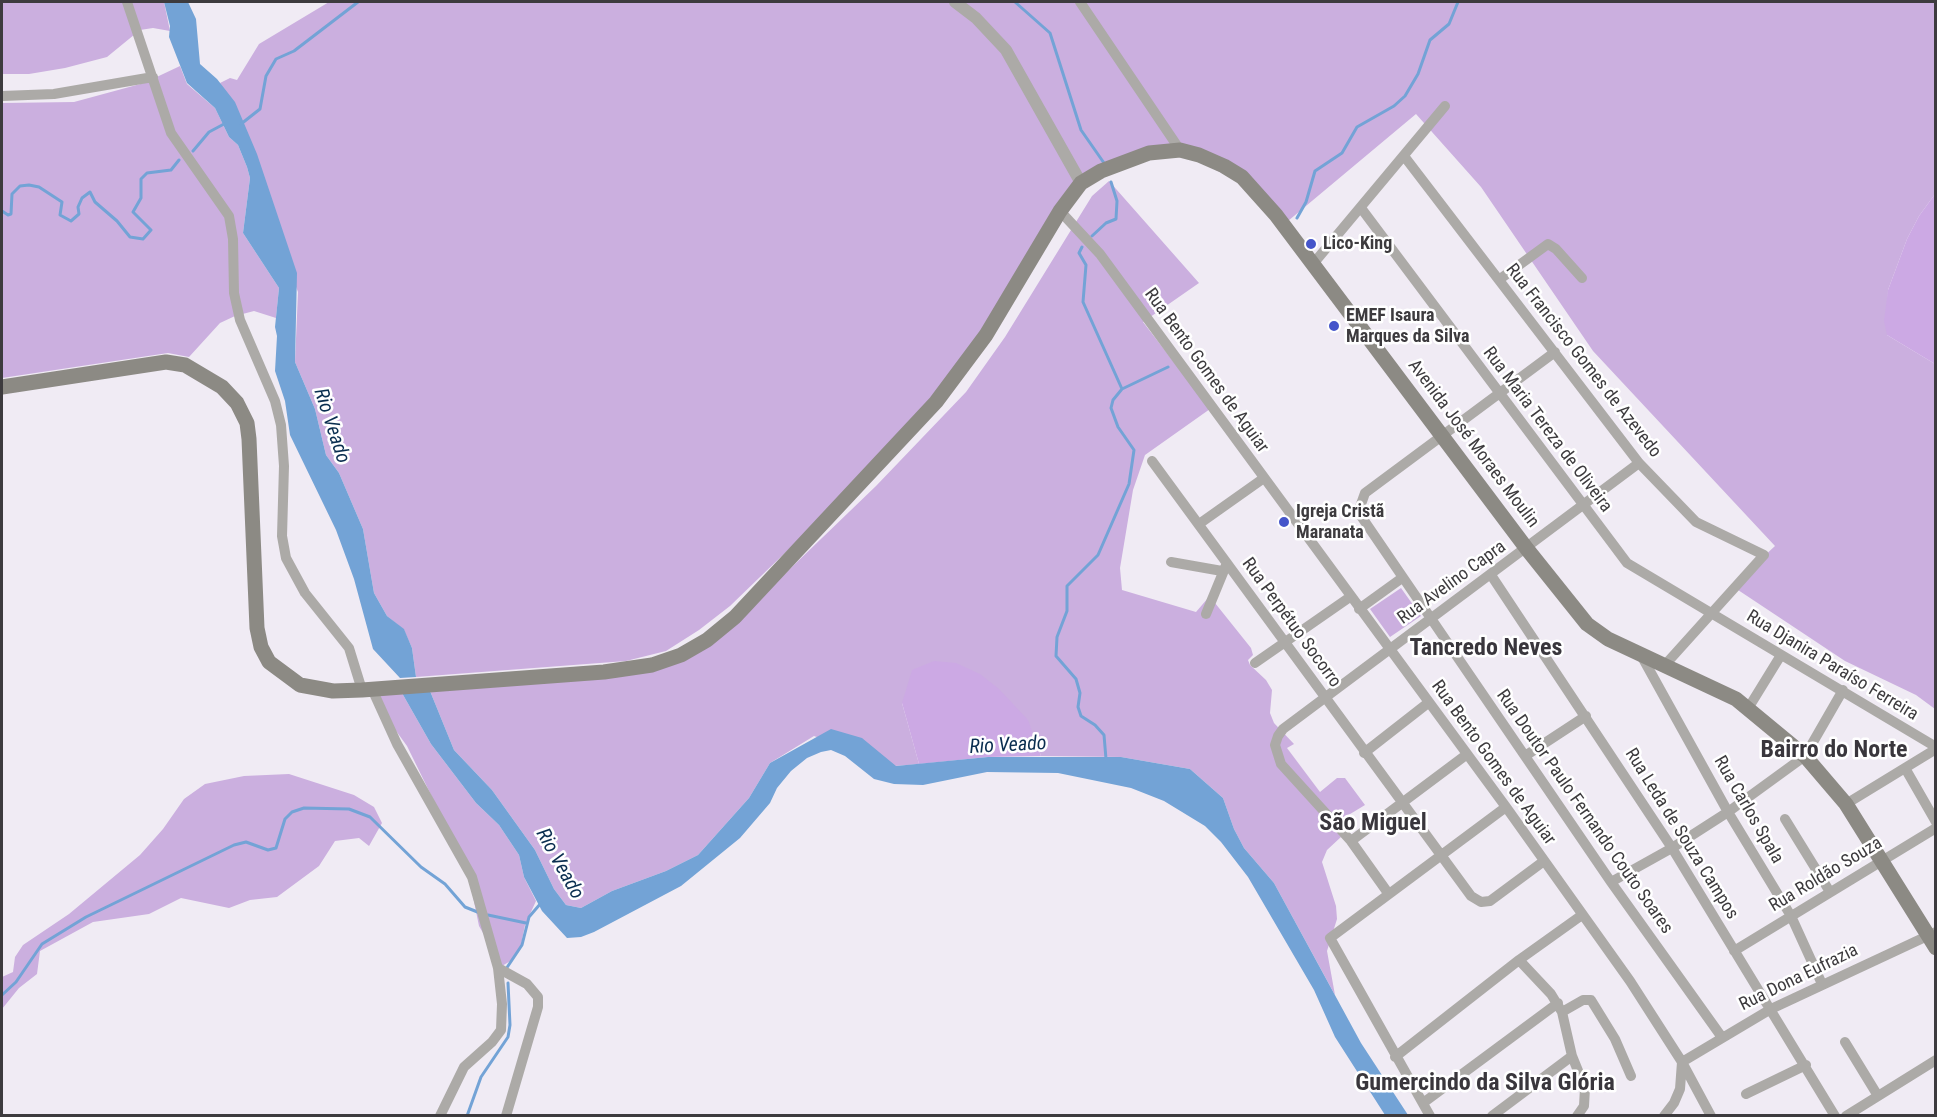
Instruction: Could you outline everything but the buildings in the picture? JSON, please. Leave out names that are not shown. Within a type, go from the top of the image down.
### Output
[{"type":"main road","name":"Avenida José Moraes Moulin","points":[[1081,183],[1101,171],[1132,158],[1180,150],[1212,159],[1242,177],[1269,206],[1527,549],[1587,624],[1608,639],[1749,707],[1804,756],[1846,804],[1881,862],[1933,939]]},
{"type":"main road","points":[[2,387],[166,362],[185,365],[222,387],[237,403],[248,431],[257,628],[261,647],[269,662],[300,685],[333,692],[438,682],[604,672],[652,665],[681,655],[707,640],[759,593],[828,515],[936,402],[986,335],[1060,211],[1081,183]]},
{"type":"street","points":[[127,2],[171,133],[229,216],[238,313],[275,401],[281,425],[284,466],[282,537],[286,558],[305,593],[350,648],[367,690],[472,877],[498,968],[502,1004],[501,1030],[492,1042],[464,1067],[440,1116]]},
{"type":"street","points":[[955,2],[976,18],[1006,50],[1081,183]]},
{"type":"street","points":[[1080,2],[1180,150]]},
{"type":"street","points":[[2,96],[54,94],[153,77]]},
{"type":"street","points":[[1313,264],[1444,106]]},
{"type":"street","name":"Rua Francisco Gomes de Azevedo","points":[[1404,156],[1640,463],[1696,522],[1764,555],[1711,613]]},
{"type":"street","name":"Rua Maria Tereza de Oliveira","points":[[1361,208],[1499,394],[1635,570],[1711,613]]},
{"type":"street","name":"Rua Bento Gomes de Aguiar","points":[[1060,211],[1093,244],[1506,807],[1630,981],[1682,1062],[1711,1116]]},
{"type":"street","points":[[1500,279],[1548,244],[1582,278]]},
{"type":"street","points":[[1443,436],[1555,352]]},
{"type":"street","name":"Rua Doutor Paulo Fernando Couto Soares","points":[[1443,436],[1365,493],[1361,500],[1361,516],[1611,882],[1721,1036]]},
{"type":"street","name":"Rua Perpétuo Socorro","points":[[1152,461],[1199,524],[1224,567],[1286,641],[1364,753],[1443,854],[1471,896],[1485,902],[1544,861]]},
{"type":"street","name":"Rua Avelino Capra","points":[[1351,841],[1281,764],[1275,745],[1283,729],[1640,463]]},
{"type":"street","points":[[1199,524],[1264,478]]},
{"type":"street","name":"Rua Perpétuo Socorro","points":[[1171,562],[1224,567]]},
{"type":"street","points":[[1206,614],[1224,567]]},
{"type":"street","name":"Rua Leda de Souza Campos","points":[[1491,575],[1672,848],[1835,1116]]},
{"type":"street","points":[[1359,609],[1402,578]]},
{"type":"street","points":[[1256,663],[1350,597]]},
{"type":"street","points":[[1664,666],[1711,613]]},
{"type":"street","name":"Rua Djanira Paraíso Ferreira","points":[[1711,613],[1843,690],[1935,748]]},
{"type":"street","name":"Rua Carlos Spala","points":[[1641,655],[1728,812],[1791,916],[1822,984]]},
{"type":"street","points":[[1749,707],[1781,655]]},
{"type":"street","points":[[1611,882],[1672,848],[1728,812],[1804,756],[1843,690]]},
{"type":"street","points":[[1364,753],[1428,703]]},
{"type":"street","points":[[1525,756],[1586,716]]},
{"type":"street","points":[[1846,804],[1935,748]]},
{"type":"street","points":[[1388,893],[1351,841],[1466,755]]},
{"type":"street","points":[[1905,768],[1935,822]]},
{"type":"street","points":[[1430,1116],[1330,939],[1388,893],[1506,807]]},
{"type":"street","points":[[1785,819],[1830,892]]},
{"type":"street","name":"Rua Roldão Souza","points":[[1734,951],[1935,828]]},
{"type":"street","points":[[1395,1057],[1519,960],[1582,915]]},
{"type":"street","name":"Rua Dona Eufrazia","points":[[1682,1062],[1721,1036],[1771,1008],[1822,984],[1933,939]]},
{"type":"street","points":[[1519,960],[1560,1008],[1572,1056],[1583,1081],[1586,1097],[1577,1116]]},
{"type":"street","points":[[498,968],[526,984],[538,997],[535,1018],[506,1116]]},
{"type":"street","points":[[1423,1103],[1560,1008],[1583,1000],[1591,1000],[1616,1039],[1631,1076]]},
{"type":"street","points":[[1845,1042],[1878,1096]]},
{"type":"street","points":[[1492,1116],[1572,1056]]},
{"type":"street","points":[[1846,1116],[1935,1060]]},
{"type":"street","points":[[1664,1116],[1674,1103],[1680,1089],[1682,1062]]},
{"type":"street","points":[[1746,1094],[1806,1065]]},
{"type":"shaded area","points":[[2,2],[164,2],[170,31],[153,28],[140,30],[107,57],[65,68],[29,74],[2,74]]},
{"type":"shaded area","points":[[329,2],[1935,2],[1935,194],[1919,216],[1907,239],[1888,290],[1887,335],[1935,364],[1935,709],[1916,695],[1845,661],[1732,586],[1775,546],[1593,351],[1481,187],[1416,114],[1288,221],[1266,195],[1170,147],[1087,182],[989,336],[820,519],[730,606],[699,630],[666,651],[626,661],[416,677],[412,648],[404,630],[387,616],[374,593],[363,529],[339,473],[326,455],[315,409],[295,362],[298,292],[220,83],[230,78],[237,80],[259,44]]},
{"type":"shaded area","points":[[180,66],[187,84],[215,108],[229,137],[238,145],[247,167],[250,178],[243,233],[279,288],[276,318],[254,311],[235,316],[220,323],[189,357],[168,353],[2,378],[2,103],[74,102],[144,83]]},
{"type":"shaded area","points":[[1109,181],[1199,283],[1143,322],[1210,409],[1145,455],[1133,490],[1120,568],[1122,590],[1196,612],[1208,598],[1215,603],[1251,648],[1253,655],[1248,660],[1250,665],[1266,680],[1272,690],[1270,713],[1274,723],[1294,744],[1287,748],[1320,792],[1337,778],[1345,778],[1365,805],[1332,825],[1341,837],[1327,850],[1322,862],[1336,906],[1337,919],[1327,951],[1335,995],[1274,883],[1244,848],[1234,829],[1223,798],[1190,769],[1121,757],[1041,756],[1033,733],[902,703],[919,764],[895,766],[814,736],[770,763],[749,798],[698,855],[666,871],[612,891],[581,908],[566,905],[554,889],[535,850],[492,790],[454,750],[430,691],[648,672],[769,589],[876,486],[966,392],[1005,337],[1092,196]]},
{"type":"shaded area","points":[[1935,194],[1936,364],[1887,335],[1884,321],[1888,290],[1907,239],[1919,216]]},
{"type":"shaded area","points":[[1401,588],[1421,616],[1390,637],[1370,609]]},
{"type":"shaded area","points":[[934,661],[956,663],[980,674],[999,689],[1028,720],[1041,756],[988,757],[919,764],[902,703],[912,670]]},
{"type":"shaded area","points":[[402,693],[431,744],[476,803],[499,825],[519,855],[524,877],[536,901],[525,925],[520,950],[512,960],[502,966],[479,926],[468,872],[433,799],[407,746],[370,695]]},
{"type":"shaded area","points":[[289,774],[354,795],[374,807],[382,823],[369,846],[359,838],[335,841],[319,866],[277,897],[250,900],[229,908],[181,898],[149,914],[93,922],[40,951],[37,974],[19,988],[2,1009],[2,977],[13,972],[15,957],[23,945],[69,914],[140,855],[163,829],[184,799],[205,784],[244,776]]},
{"type":"water","points":[[164,2],[188,2],[196,19],[200,64],[217,79],[235,102],[257,154],[297,273],[295,362],[315,409],[326,455],[339,473],[363,529],[374,593],[387,616],[404,629],[412,648],[416,677],[400,678],[373,649],[354,579],[336,530],[290,435],[285,401],[275,371],[277,336],[275,327],[279,288],[243,233],[250,178],[247,167],[238,145],[229,137],[215,108],[187,83],[169,37],[170,26]]},
{"type":"water","name":"Rio Veado","points":[[430,691],[454,750],[492,790],[535,850],[554,889],[566,905],[581,908],[612,891],[666,871],[698,855],[749,798],[770,763],[831,729],[862,738],[896,766],[988,757],[1121,757],[1190,769],[1223,798],[1234,829],[1244,848],[1274,883],[1361,1043],[1408,1115],[1385,1115],[1335,1037],[1314,990],[1248,877],[1221,842],[1205,826],[1164,801],[1131,788],[1058,773],[987,772],[923,785],[894,784],[874,779],[845,756],[831,750],[821,752],[807,758],[791,771],[777,788],[770,803],[740,838],[681,886],[594,932],[581,937],[567,938],[542,911],[524,877],[519,855],[499,825],[476,803],[431,744],[402,693]]},
{"type":"waterway","points":[[241,124],[260,109],[266,76],[276,59],[294,51],[358,2]]},
{"type":"waterway","points":[[1015,2],[1050,33],[1081,130],[1104,163]]},
{"type":"waterway","points":[[1297,218],[1306,202],[1315,171],[1342,153],[1357,127],[1394,106],[1405,96],[1418,74],[1430,40],[1449,24],[1458,2]]},
{"type":"waterway","points":[[193,151],[209,132],[224,124]]},
{"type":"waterway","points":[[2,211],[8,215],[11,214],[12,194],[20,186],[29,185],[39,187],[62,202],[60,215],[71,221],[79,214],[78,207],[82,198],[90,192],[95,202],[117,221],[130,237],[143,239],[151,230],[133,212],[141,198],[141,179],[147,173],[171,170],[179,160]]},
{"type":"waterway","points":[[1092,236],[1106,223],[1116,219],[1117,201],[1111,182]]},
{"type":"waterway","points":[[1082,247],[1079,253],[1086,265],[1083,302],[1122,389]]},
{"type":"waterway","points":[[1106,759],[1104,735],[1095,725],[1081,716],[1078,707],[1080,693],[1076,679],[1056,656],[1057,637],[1067,611],[1067,586],[1098,555],[1129,484],[1134,450],[1118,427],[1111,408],[1113,400],[1122,389],[1168,367]]},
{"type":"waterway","points":[[2,995],[16,982],[42,944],[86,917],[234,845],[246,842],[268,850],[276,848],[285,819],[292,812],[304,808],[349,809],[370,817],[421,867],[445,884],[465,907],[480,913]]},
{"type":"waterway","points":[[506,969],[522,945],[529,917],[541,903]]},
{"type":"waterway","points":[[488,915],[526,923]]},
{"type":"waterway","points":[[467,1116],[481,1077],[508,1037],[510,1025],[508,983]]},
{"type":"place","name":"Lico-King","points":[[1311,244]]},
{"type":"place","name":"EMEF Isaura Marques da Silva","points":[[1334,326]]},
{"type":"place","name":"Igreja Cristã Maranata","points":[[1284,522]]},
{"type":"district","name":"Tancredo Neves","points":[[1486,649]]},
{"type":"district","name":"Bairro do Norte","points":[[1834,751]]},
{"type":"district","name":"São Miguel","points":[[1373,824]]},
{"type":"district","name":"Gumercindo da Silva Glória","points":[[1485,1084]]}]
